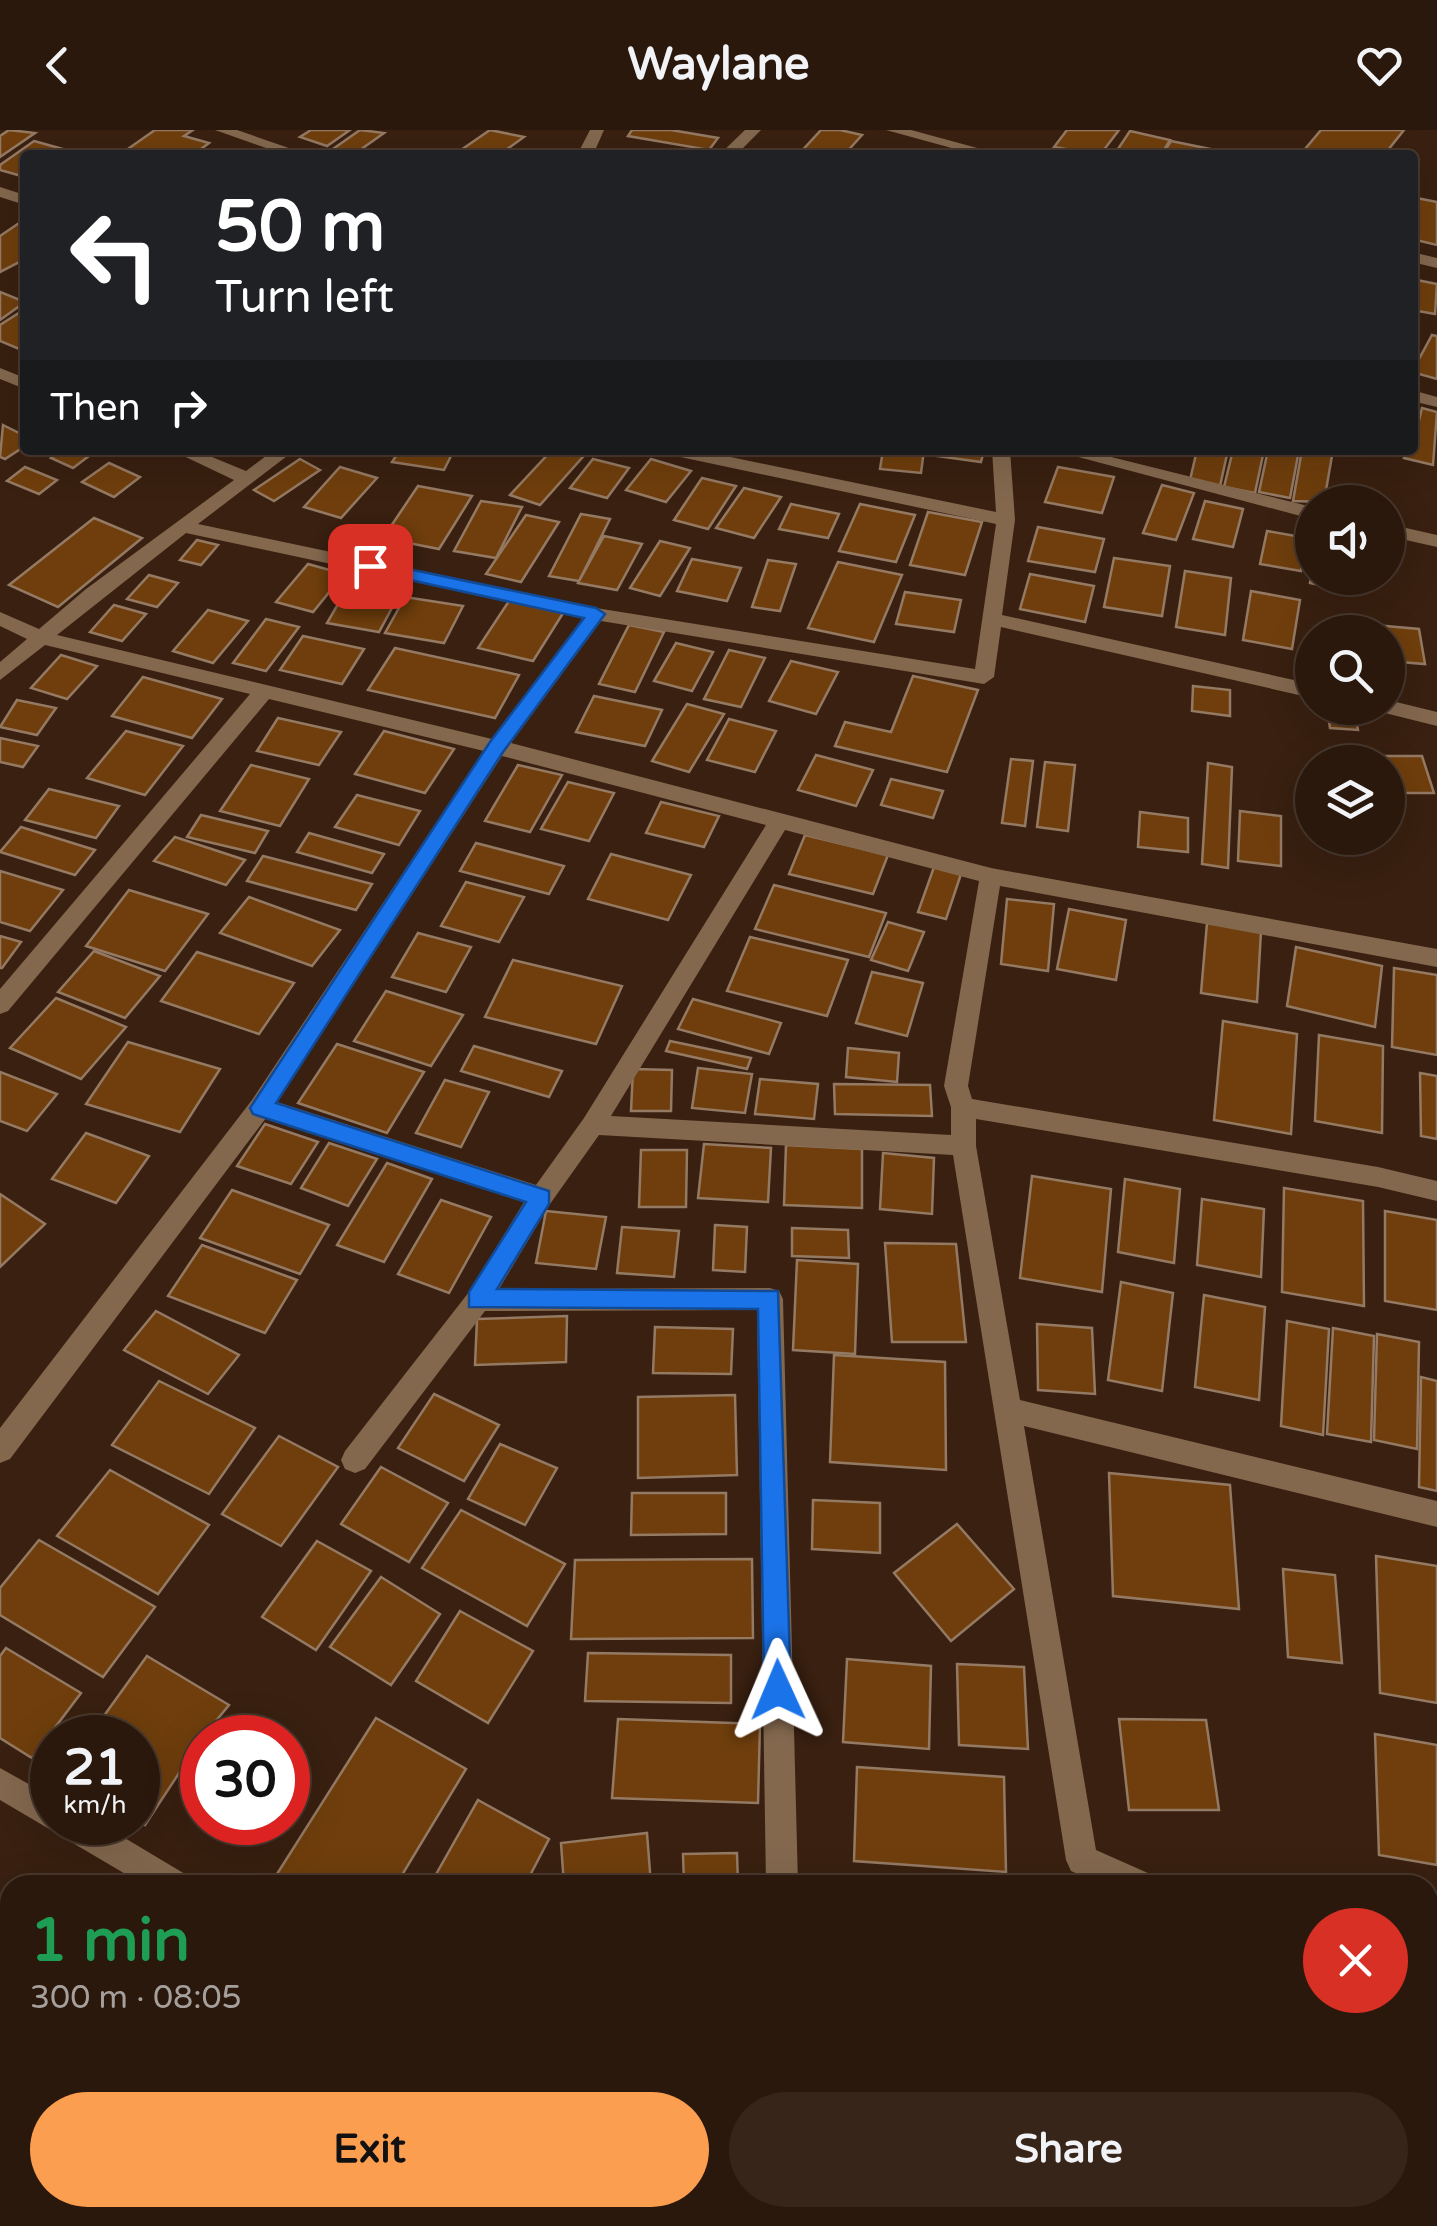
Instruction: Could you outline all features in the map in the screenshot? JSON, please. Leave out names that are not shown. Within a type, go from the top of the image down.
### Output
[{"type":"street","points":[[222,130],[285,150]]},
{"type":"street","points":[[733,150],[754,130]]},
{"type":"street","points":[[893,130],[975,150]]},
{"type":"street","points":[[192,455],[248,478]]},
{"type":"street","points":[[0,673],[40,637],[279,455]]},
{"type":"street","points":[[695,455],[1006,520]]},
{"type":"street","points":[[183,527],[596,614],[984,678],[1006,520],[1001,455]]},
{"type":"street","points":[[1081,455],[1295,509]]},
{"type":"street","points":[[1405,534],[1437,541]]},
{"type":"street","points":[[0,1450],[261,1108],[497,747],[596,614]]},
{"type":"street","points":[[0,618],[40,637],[497,747],[991,876],[1437,958]]},
{"type":"street","points":[[992,619],[1295,687]]},
{"type":"street","points":[[0,1004],[262,692]]},
{"type":"street","points":[[1405,711],[1437,718]]},
{"type":"street","points":[[355,1460],[478,1300],[541,1198],[593,1124],[780,821]]},
{"type":"street","points":[[991,876],[956,1086],[963,1107],[964,1146],[1082,1860],[1116,1875]]},
{"type":"street","points":[[963,1107],[1378,1177],[1437,1191]]},
{"type":"street","points":[[261,1108],[541,1198]]},
{"type":"street","points":[[593,1124],[964,1146]]},
{"type":"street","points":[[478,1300],[770,1299],[782,1875]]},
{"type":"street","points":[[1010,1410],[1437,1514]]},
{"type":"street","points":[[0,1783],[30,1801]]},
{"type":"street","points":[[107,1845],[157,1875]]},
{"type":"building","points":[[9,130],[35,133],[0,157],[0,136]]},
{"type":"building","points":[[155,130],[193,130],[184,136],[209,143],[200,150],[126,150]]},
{"type":"building","points":[[311,130],[350,130],[327,146],[300,137]]},
{"type":"building","points":[[360,130],[384,133],[360,150],[331,150]]},
{"type":"building","points":[[490,130],[524,137],[506,150],[461,150]]},
{"type":"building","points":[[632,130],[671,130],[718,138],[709,150],[628,136]]},
{"type":"building","points":[[821,130],[862,135],[848,150],[803,150]]},
{"type":"building","points":[[1067,130],[1119,130],[1104,150],[1054,147]]},
{"type":"building","points":[[1321,130],[1404,130],[1388,150],[1304,150]]},
{"type":"building","points":[[1130,131],[1170,140],[1164,150],[1117,150]]},
{"type":"building","points":[[34,141],[66,150],[21,150]]},
{"type":"building","points":[[1171,141],[1215,150],[1165,150]]},
{"type":"building","points":[[20,151],[20,176],[0,170],[0,165]]},
{"type":"building","points":[[1418,198],[1437,202],[1437,245],[1418,240]]},
{"type":"building","points":[[20,222],[20,262],[0,272],[0,236]]},
{"type":"building","points":[[1418,280],[1437,284],[1435,314],[1418,311]]},
{"type":"building","points":[[0,292],[20,300],[20,306],[0,320]]},
{"type":"building","points":[[20,312],[20,349],[0,341],[0,325]]},
{"type":"building","points":[[1432,335],[1437,336],[1437,379],[1418,374],[1418,361]]},
{"type":"building","points":[[1422,408],[1437,412],[1433,465],[1404,458],[1418,455]]},
{"type":"building","points":[[3,425],[20,434],[20,449],[5,459],[0,457]]},
{"type":"building","points":[[55,455],[90,455],[73,468],[51,458]]},
{"type":"building","points":[[397,455],[452,455],[444,470],[392,462]]},
{"type":"building","points":[[547,455],[585,455],[540,505],[510,495]]},
{"type":"building","points":[[882,455],[923,455],[921,473],[880,469]]},
{"type":"building","points":[[937,455],[983,455],[981,462]]},
{"type":"building","points":[[1196,455],[1227,455],[1220,486],[1190,480]]},
{"type":"building","points":[[1232,455],[1263,455],[1255,493],[1224,487]]},
{"type":"building","points":[[1267,455],[1298,455],[1290,498],[1259,492]]},
{"type":"building","points":[[1301,455],[1332,455],[1327,485],[1296,485]]},
{"type":"building","points":[[300,459],[320,470],[274,501],[254,490]]},
{"type":"building","points":[[593,459],[629,468],[607,498],[570,488]]},
{"type":"building","points":[[651,459],[691,471],[666,502],[626,490]]},
{"type":"building","points":[[109,463],[140,477],[114,497],[82,482]]},
{"type":"building","points":[[25,467],[57,480],[39,494],[7,481]]},
{"type":"building","points":[[340,467],[377,478],[341,518],[304,507]]},
{"type":"building","points":[[1058,467],[1114,477],[1102,513],[1045,502]]},
{"type":"building","points":[[702,478],[736,486],[708,529],[674,520]]},
{"type":"building","points":[[1162,485],[1194,493],[1176,540],[1143,533]]},
{"type":"building","points":[[418,486],[472,496],[439,549],[383,538]]},
{"type":"building","points":[[744,488],[781,497],[754,538],[716,528]]},
{"type":"building","points":[[481,501],[522,507],[496,558],[454,551]]},
{"type":"building","points":[[1205,501],[1243,509],[1233,547],[1193,539]]},
{"type":"building","points":[[791,504],[839,514],[828,538],[779,529]]},
{"type":"building","points":[[860,504],[915,515],[896,562],[839,551]]},
{"type":"building","points":[[928,512],[982,522],[965,575],[910,565]]},
{"type":"building","points":[[581,514],[610,519],[579,581],[549,576]]},
{"type":"building","points":[[526,515],[559,522],[521,582],[486,574]]},
{"type":"building","points":[[94,518],[142,538],[58,607],[9,585]]},
{"type":"building","points":[[1038,527],[1104,539],[1095,572],[1028,561]]},
{"type":"building","points":[[1267,531],[1295,536],[1295,570],[1260,564]]},
{"type":"building","points":[[604,536],[642,544],[617,590],[578,583]]},
{"type":"building","points":[[197,540],[218,545],[201,565],[180,560]]},
{"type":"building","points":[[660,541],[690,548],[660,596],[630,588]]},
{"type":"building","points":[[1114,558],[1170,566],[1162,616],[1104,607]]},
{"type":"building","points":[[692,559],[741,568],[727,601],[677,591]]},
{"type":"building","points":[[768,560],[796,564],[780,611],[752,607]]},
{"type":"building","points":[[838,562],[902,575],[874,642],[808,628]]},
{"type":"building","points":[[308,564],[344,574],[313,612],[276,602]]},
{"type":"building","points":[[1185,571],[1231,578],[1225,635],[1176,627]]},
{"type":"building","points":[[1030,574],[1094,586],[1085,622],[1020,609]]},
{"type":"building","points":[[149,575],[178,583],[157,607],[127,599]]},
{"type":"building","points":[[349,585],[400,593],[379,632],[327,623]]},
{"type":"building","points":[[1251,591],[1300,600],[1292,649],[1243,640]]},
{"type":"building","points":[[905,592],[961,600],[954,632],[896,624]]},
{"type":"building","points":[[405,597],[463,606],[444,643],[385,633]]},
{"type":"building","points":[[511,598],[565,610],[533,661],[478,648]]},
{"type":"building","points":[[114,605],[146,614],[122,641],[90,632]]},
{"type":"building","points":[[208,610],[248,621],[213,663],[173,651]]},
{"type":"building","points":[[266,619],[299,627],[266,671],[233,663]]},
{"type":"building","points":[[629,625],[664,632],[635,692],[599,684]]},
{"type":"building","points":[[1405,628],[1419,629],[1425,664],[1405,662]]},
{"type":"building","points":[[303,636],[364,649],[342,684],[280,670]]},
{"type":"building","points":[[676,643],[713,652],[692,691],[654,681]]},
{"type":"building","points":[[395,648],[519,675],[495,718],[368,690]]},
{"type":"building","points":[[729,650],[765,658],[741,707],[704,699]]},
{"type":"building","points":[[61,655],[97,666],[67,699],[31,688]]},
{"type":"building","points":[[791,661],[838,672],[816,714],[769,701]]},
{"type":"building","points":[[913,676],[978,690],[947,772],[835,746],[845,722],[891,732]]},
{"type":"building","points":[[143,677],[222,699],[192,738],[112,716]]},
{"type":"building","points":[[1193,686],[1230,690],[1230,716],[1192,711]]},
{"type":"building","points":[[594,696],[662,710],[645,746],[576,732]]},
{"type":"building","points":[[17,700],[56,708],[37,735],[0,727]]},
{"type":"building","points":[[687,704],[724,714],[689,772],[652,761]]},
{"type":"building","points":[[278,718],[341,732],[319,765],[257,751]]},
{"type":"building","points":[[729,719],[776,731],[755,772],[707,760]]},
{"type":"building","points":[[1330,725],[1357,725],[1358,730]]},
{"type":"building","points":[[126,731],[183,746],[145,795],[87,778]]},
{"type":"building","points":[[384,731],[454,749],[425,793],[355,774]]},
{"type":"building","points":[[0,738],[38,746],[23,767],[0,762]]},
{"type":"building","points":[[816,755],[873,770],[856,806],[798,790]]},
{"type":"building","points":[[1405,756],[1422,756],[1434,793],[1405,793]]},
{"type":"building","points":[[1011,759],[1033,761],[1025,826],[1002,823]]},
{"type":"building","points":[[1045,762],[1075,765],[1068,831],[1037,827]]},
{"type":"building","points":[[1208,763],[1232,767],[1228,868],[1202,864]]},
{"type":"building","points":[[251,765],[309,779],[280,826],[220,811]]},
{"type":"building","points":[[518,765],[562,775],[530,832],[485,821]]},
{"type":"building","points":[[891,779],[943,791],[933,818],[881,805]]},
{"type":"building","points":[[568,782],[614,793],[589,841],[541,829]]},
{"type":"building","points":[[49,789],[119,806],[96,838],[25,820]]},
{"type":"building","points":[[357,795],[420,811],[399,845],[335,827]]},
{"type":"building","points":[[661,802],[719,816],[704,847],[646,833]]},
{"type":"building","points":[[1240,811],[1281,816],[1281,866],[1238,861]]},
{"type":"building","points":[[1140,812],[1188,818],[1188,852],[1138,847]]},
{"type":"building","points":[[201,815],[268,831],[255,853],[187,837]]},
{"type":"building","points":[[21,827],[95,850],[75,875],[0,852]]},
{"type":"building","points":[[309,833],[384,854],[372,873],[297,852]]},
{"type":"building","points":[[805,835],[888,855],[873,894],[789,874]]},
{"type":"building","points":[[175,837],[245,860],[226,885],[154,861]]},
{"type":"building","points":[[476,843],[564,866],[549,894],[460,871]]},
{"type":"building","points":[[611,854],[691,875],[668,920],[588,899]]},
{"type":"building","points":[[263,856],[372,884],[356,910],[247,881]]},
{"type":"building","points":[[934,867],[961,874],[946,919],[918,912]]},
{"type":"building","points":[[0,871],[63,890],[30,931],[0,922]]},
{"type":"building","points":[[466,882],[524,897],[499,942],[441,926]]},
{"type":"building","points":[[774,885],[886,913],[869,957],[755,929]]},
{"type":"building","points":[[129,890],[208,914],[165,971],[86,946]]},
{"type":"building","points":[[249,897],[340,930],[312,966],[220,933]]},
{"type":"building","points":[[1007,899],[1054,904],[1048,971],[1001,964]]},
{"type":"building","points":[[1069,909],[1126,920],[1116,980],[1057,969]]},
{"type":"building","points":[[888,922],[924,932],[908,971],[871,960]]},
{"type":"building","points":[[1207,923],[1261,931],[1257,1002],[1201,993]]},
{"type":"building","points":[[418,933],[471,947],[446,992],[392,977]]},
{"type":"building","points":[[0,936],[21,942],[2,968],[0,968]]},
{"type":"building","points":[[750,937],[848,960],[827,1016],[727,991]]},
{"type":"building","points":[[1296,947],[1382,966],[1375,1027],[1287,1006]]},
{"type":"building","points":[[94,951],[160,976],[125,1018],[58,992]]},
{"type":"building","points":[[197,952],[294,983],[259,1034],[161,1001]]},
{"type":"building","points":[[513,960],[622,986],[596,1044],[485,1017]]},
{"type":"building","points":[[1394,968],[1437,975],[1437,1055],[1392,1047]]},
{"type":"building","points":[[872,972],[923,983],[907,1036],[856,1023]]},
{"type":"building","points":[[386,991],[463,1015],[431,1066],[354,1041]]},
{"type":"building","points":[[56,998],[126,1027],[81,1079],[10,1048]]},
{"type":"building","points":[[693,999],[781,1023],[769,1054],[678,1029]]},
{"type":"building","points":[[1223,1021],[1297,1034],[1291,1134],[1214,1120]]},
{"type":"building","points":[[1319,1035],[1383,1046],[1382,1133],[1315,1121]]},
{"type":"building","points":[[670,1041],[751,1058],[747,1069],[666,1051]]},
{"type":"building","points":[[128,1042],[220,1069],[180,1132],[86,1104]]},
{"type":"building","points":[[337,1044],[424,1072],[387,1133],[298,1103]]},
{"type":"building","points":[[474,1046],[562,1071],[549,1097],[461,1071]]},
{"type":"building","points":[[848,1048],[899,1053],[897,1082],[846,1077]]},
{"type":"building","points":[[698,1068],[752,1074],[745,1113],[692,1108]]},
{"type":"building","points":[[633,1069],[672,1070],[671,1111],[631,1111]]},
{"type":"building","points":[[0,1072],[57,1094],[27,1131],[0,1121]]},
{"type":"building","points":[[1420,1073],[1437,1076],[1437,1139],[1421,1136]]},
{"type":"building","points":[[760,1079],[818,1084],[814,1119],[755,1114]]},
{"type":"building","points":[[445,1080],[489,1092],[461,1147],[416,1133]]},
{"type":"building","points":[[834,1084],[930,1085],[932,1116],[835,1114]]},
{"type":"building","points":[[265,1124],[318,1142],[291,1184],[237,1166]]},
{"type":"building","points":[[86,1133],[149,1156],[116,1203],[52,1179]]},
{"type":"building","points":[[329,1143],[377,1159],[348,1206],[301,1188]]},
{"type":"building","points":[[704,1144],[771,1148],[768,1202],[698,1198]]},
{"type":"building","points":[[786,1145],[862,1149],[862,1208],[784,1205]]},
{"type":"building","points":[[641,1150],[687,1150],[686,1207],[639,1207]]},
{"type":"building","points":[[883,1153],[934,1158],[932,1214],[880,1209]]},
{"type":"building","points":[[387,1163],[432,1179],[384,1262],[337,1245]]},
{"type":"building","points":[[1032,1176],[1111,1189],[1102,1292],[1020,1278]]},
{"type":"building","points":[[1125,1179],[1180,1189],[1174,1263],[1118,1252]]},
{"type":"building","points":[[1284,1188],[1363,1201],[1364,1306],[1282,1292]]},
{"type":"building","points":[[232,1190],[329,1225],[300,1274],[200,1238]]},
{"type":"building","points":[[0,1194],[45,1224],[0,1267]]},
{"type":"building","points":[[1202,1199],[1264,1209],[1261,1277],[1197,1265]]},
{"type":"building","points":[[441,1200],[491,1217],[449,1293],[398,1274]]},
{"type":"building","points":[[546,1211],[606,1217],[596,1269],[536,1263]]},
{"type":"building","points":[[1385,1211],[1437,1220],[1437,1310],[1385,1301]]},
{"type":"building","points":[[715,1225],[747,1227],[745,1272],[713,1270]]},
{"type":"building","points":[[622,1227],[679,1231],[674,1277],[617,1273]]},
{"type":"building","points":[[792,1228],[848,1230],[849,1258],[792,1256]]},
{"type":"building","points":[[885,1243],[956,1244],[966,1342],[892,1342]]},
{"type":"building","points":[[202,1245],[297,1280],[265,1333],[168,1296]]},
{"type":"building","points":[[797,1260],[858,1264],[855,1354],[793,1350]]},
{"type":"building","points":[[1121,1282],[1173,1293],[1162,1391],[1108,1380]]},
{"type":"building","points":[[1204,1295],[1265,1307],[1259,1400],[1195,1387]]},
{"type":"building","points":[[156,1311],[239,1355],[208,1394],[124,1350]]},
{"type":"building","points":[[567,1316],[566,1362],[475,1365],[477,1319]]},
{"type":"building","points":[[1287,1321],[1329,1329],[1323,1435],[1281,1426]]},
{"type":"building","points":[[1037,1324],[1092,1328],[1095,1394],[1038,1390]]},
{"type":"building","points":[[655,1327],[733,1329],[731,1374],[653,1373]]},
{"type":"building","points":[[1333,1328],[1374,1336],[1371,1442],[1327,1434]]},
{"type":"building","points":[[1377,1334],[1419,1342],[1417,1449],[1374,1440]]},
{"type":"building","points":[[834,1355],[945,1362],[946,1470],[830,1462]]},
{"type":"building","points":[[1421,1377],[1437,1381],[1437,1491],[1419,1487]]},
{"type":"building","points":[[159,1381],[255,1428],[209,1494],[112,1445]]},
{"type":"building","points":[[434,1394],[499,1425],[464,1481],[398,1448]]},
{"type":"building","points":[[735,1395],[737,1475],[638,1478],[638,1397]]},
{"type":"building","points":[[279,1436],[338,1467],[281,1546],[222,1514]]},
{"type":"building","points":[[500,1444],[557,1468],[525,1525],[468,1499]]},
{"type":"building","points":[[381,1467],[448,1503],[409,1562],[341,1524]]},
{"type":"building","points":[[110,1470],[209,1525],[158,1594],[57,1536]]},
{"type":"building","points":[[1109,1473],[1230,1485],[1239,1609],[1113,1596]]},
{"type":"building","points":[[632,1493],[726,1493],[726,1534],[631,1535]]},
{"type":"building","points":[[813,1500],[880,1503],[880,1553],[812,1549]]},
{"type":"building","points":[[461,1510],[565,1564],[527,1626],[422,1568]]},
{"type":"building","points":[[957,1524],[1014,1589],[951,1641],[894,1573]]},
{"type":"building","points":[[39,1540],[155,1607],[103,1677],[0,1615],[0,1588]]},
{"type":"building","points":[[317,1541],[371,1571],[316,1650],[262,1617]]},
{"type":"building","points":[[1376,1556],[1437,1566],[1437,1703],[1380,1693]]},
{"type":"building","points":[[752,1559],[753,1638],[571,1639],[575,1560]]},
{"type":"building","points":[[1283,1569],[1335,1575],[1342,1663],[1288,1657]]},
{"type":"building","points":[[381,1577],[440,1614],[391,1685],[330,1647]]},
{"type":"building","points":[[460,1611],[533,1651],[488,1723],[416,1681]]},
{"type":"building","points":[[6,1648],[81,1693],[64,1715],[30,1715],[30,1757],[0,1738],[0,1656]]},
{"type":"building","points":[[588,1653],[731,1655],[731,1703],[585,1701]]},
{"type":"building","points":[[147,1656],[229,1705],[221,1715],[180,1715],[180,1772],[160,1802],[160,1715],[105,1715]]},
{"type":"building","points":[[847,1659],[931,1666],[929,1749],[843,1742]]},
{"type":"building","points":[[957,1664],[1024,1667],[1028,1749],[959,1745]]},
{"type":"building","points":[[376,1718],[466,1769],[402,1875],[276,1875],[295,1845],[310,1845],[310,1822]]},
{"type":"building","points":[[618,1719],[760,1724],[758,1803],[612,1798]]},
{"type":"building","points":[[1119,1719],[1206,1720],[1219,1810],[1129,1810]]},
{"type":"building","points":[[1375,1734],[1437,1745],[1437,1865],[1379,1855]]},
{"type":"building","points":[[857,1767],[1004,1777],[1006,1872],[854,1861]]},
{"type":"building","points":[[478,1800],[549,1839],[530,1875],[436,1875]]},
{"type":"building","points":[[647,1833],[650,1875],[563,1875],[561,1843]]},
{"type":"building","points":[[737,1853],[738,1875],[684,1875],[683,1854]]},
{"type":"route","points":[[370,566],[596,614],[497,747],[261,1108],[541,1198],[478,1300],[770,1299],[778,1690]]}]
